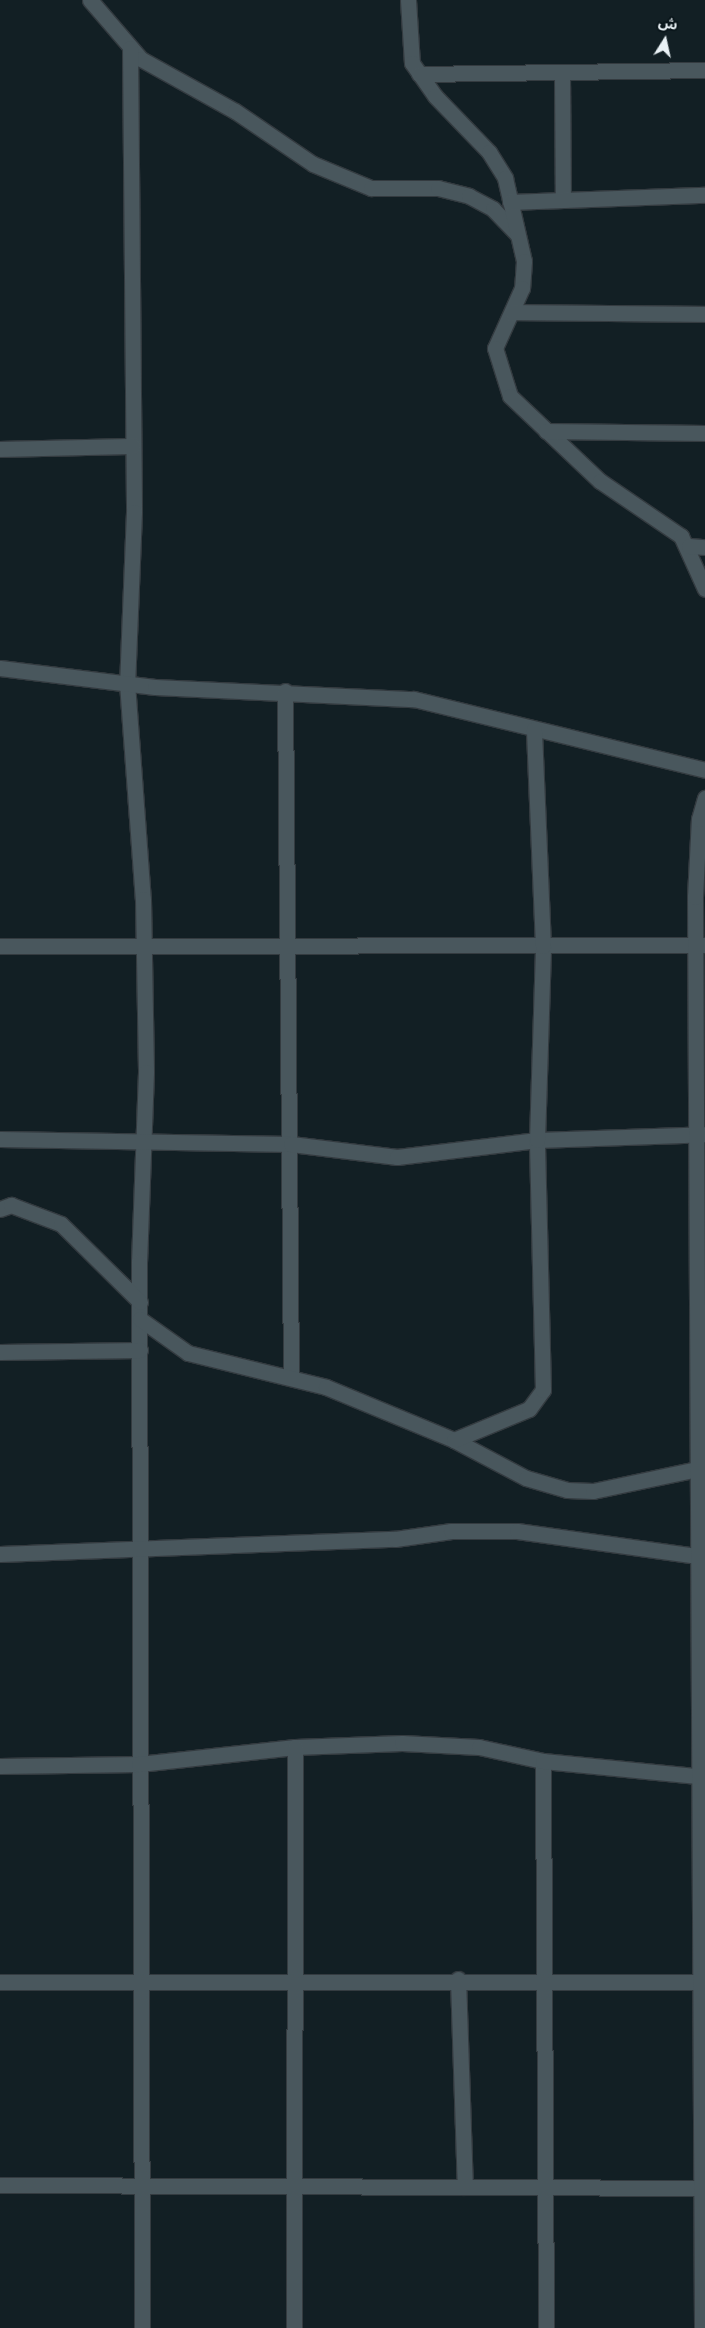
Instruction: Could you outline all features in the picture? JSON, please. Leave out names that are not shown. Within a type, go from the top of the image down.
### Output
[{"type":"street","points":[[90,0],[141,59],[235,111],[313,164],[371,188],[438,188],[468,196],[493,210],[517,234]]},
{"type":"street","points":[[408,0],[412,64],[489,152],[505,178],[524,261],[522,288],[495,348],[498,371],[510,396],[600,481],[673,529],[688,546],[705,590]]},
{"type":"street","points":[[130,48],[133,446],[127,683],[144,946],[140,1302],[140,2186],[142,2328]]},
{"type":"street","points":[[419,74],[705,70]]},
{"type":"street","points":[[562,72],[563,200]]},
{"type":"street","points":[[510,202],[705,195]]},
{"type":"street","points":[[512,312],[705,314]]},
{"type":"street","points":[[546,431],[705,433]]},
{"type":"street","points":[[0,449],[133,446]]},
{"type":"street","points":[[688,546],[705,547]]},
{"type":"street","points":[[0,668],[127,683],[414,700],[705,770]]},
{"type":"street","points":[[285,691],[290,946],[291,1378]]},
{"type":"street","points":[[454,1440],[529,1409],[543,1390],[537,1140],[543,946],[534,729]]},
{"type":"street","points":[[702,2328],[704,2188],[701,1557],[697,1469],[701,1355],[699,819],[705,798]]},
{"type":"street","points":[[0,946],[700,945]]},
{"type":"street","points":[[0,1139],[291,1144],[397,1157],[537,1140],[700,1134]]},
{"type":"street","points":[[0,1209],[11,1205],[61,1224],[140,1302]]},
{"type":"street","points":[[140,1319],[188,1352],[291,1378],[390,1411],[454,1440],[526,1478],[567,1490],[593,1491],[697,1469]]},
{"type":"street","points":[[0,1352],[140,1350]]},
{"type":"street","points":[[0,1554],[395,1539],[451,1531],[517,1531],[701,1557]]},
{"type":"street","points":[[294,2328],[292,1981],[295,1747]]},
{"type":"street","points":[[0,1766],[140,1764],[295,1747],[479,1747],[542,1761],[701,1777]]},
{"type":"street","points":[[542,1761],[546,2328]]},
{"type":"street","points":[[458,1979],[465,2187]]},
{"type":"street","points":[[0,1982],[140,1983],[543,1979],[702,1982]]},
{"type":"street","points":[[0,2185],[704,2188]]}]
